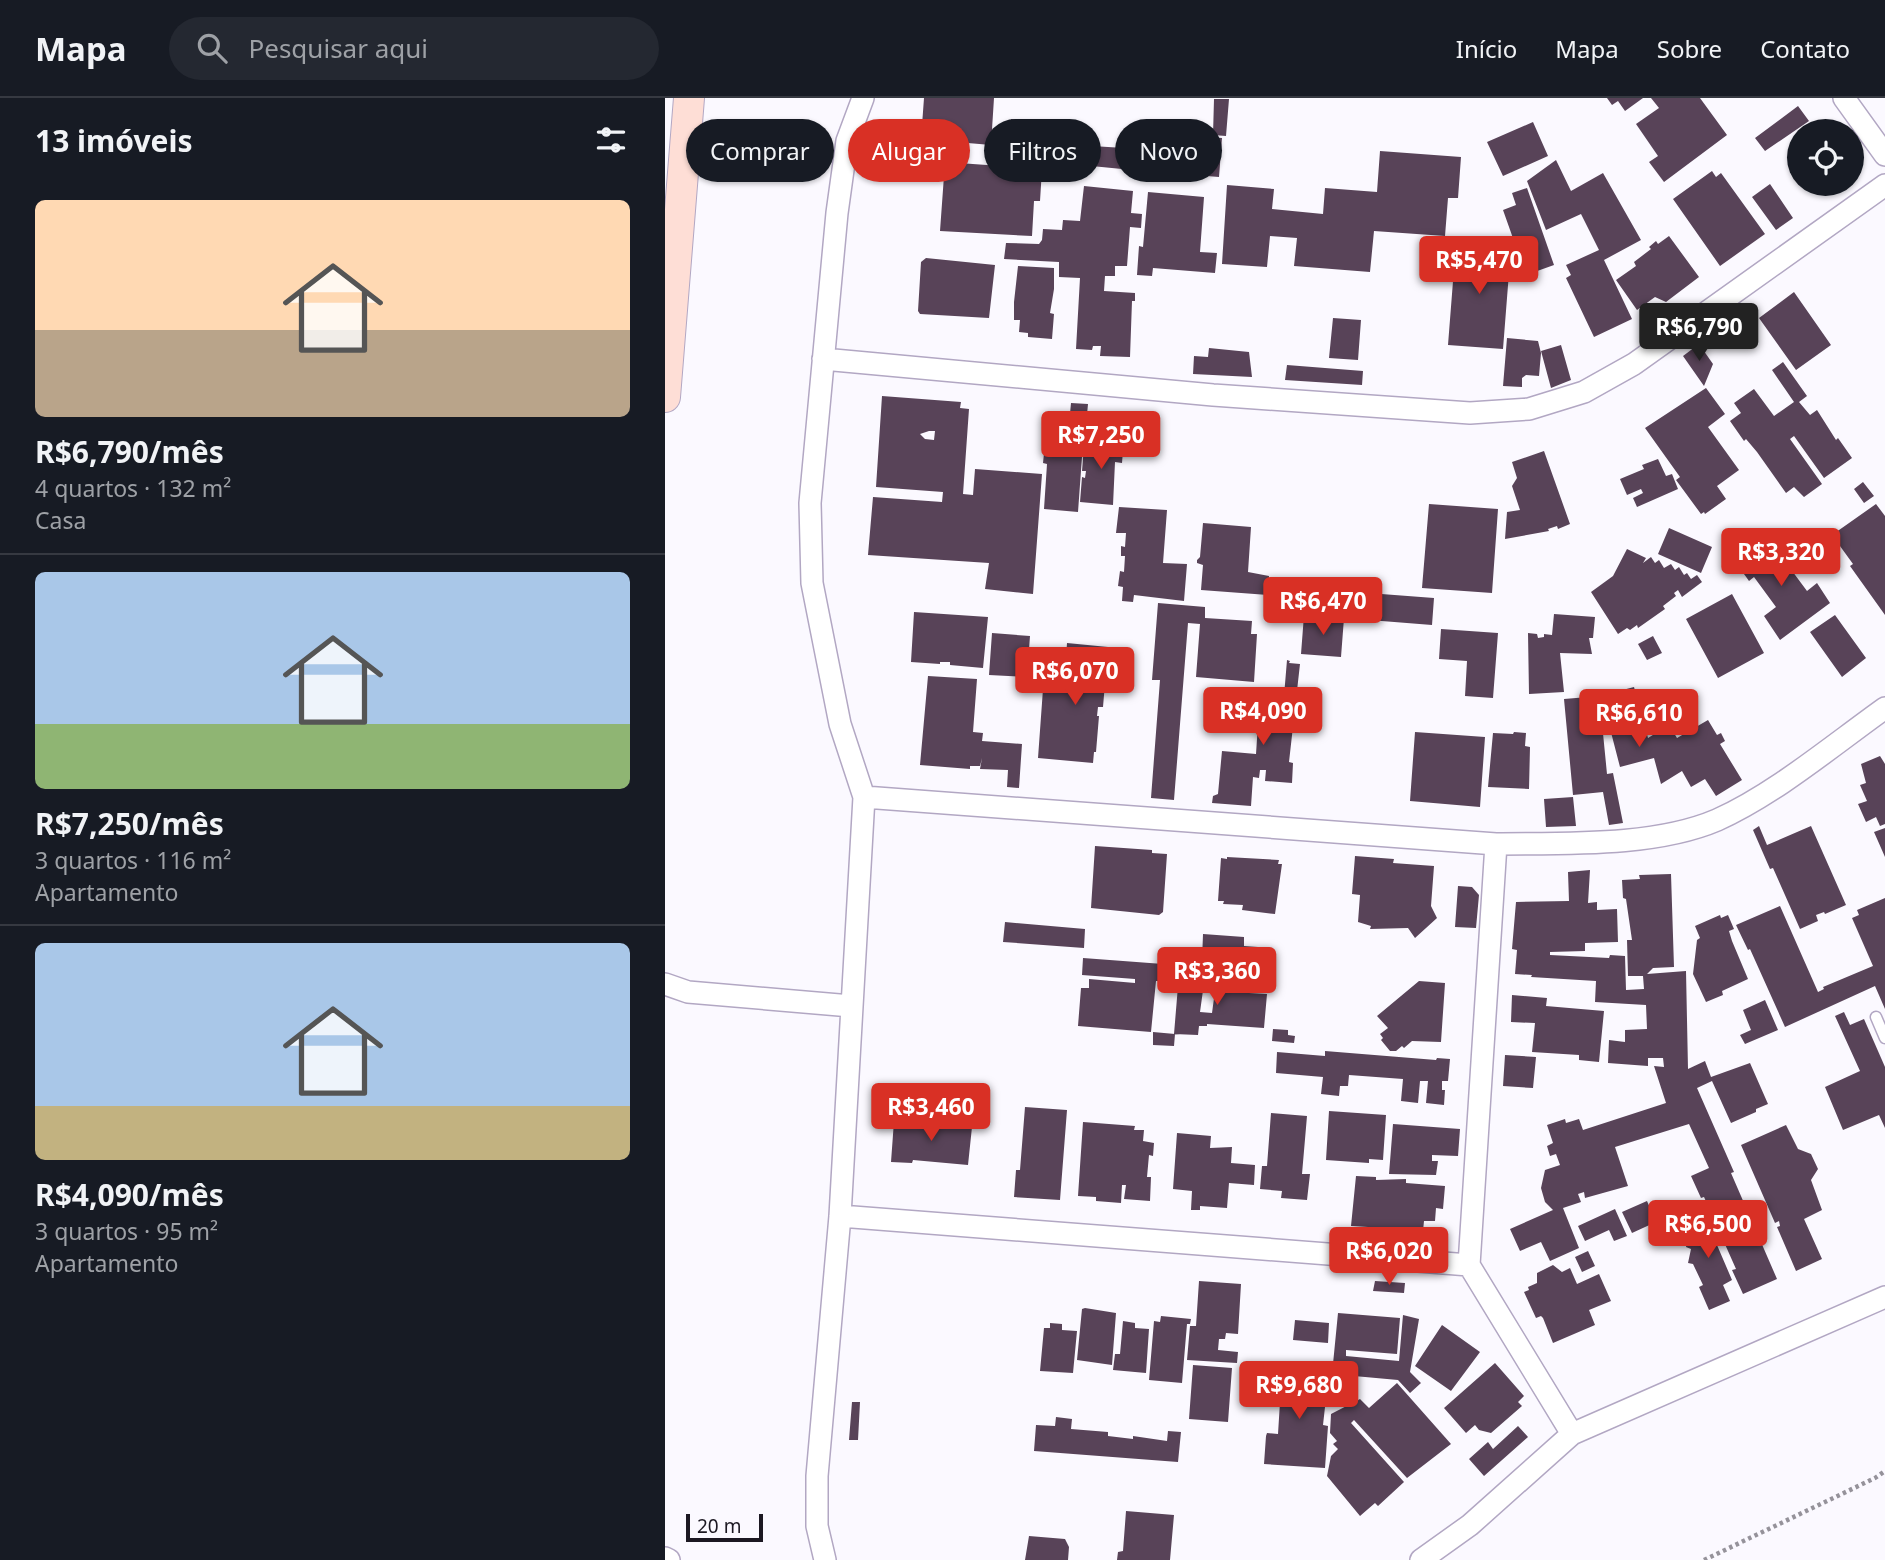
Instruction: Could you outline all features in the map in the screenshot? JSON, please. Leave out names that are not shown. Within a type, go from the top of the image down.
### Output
[{"type":"main road","points":[[665,397],[689,98]]},
{"type":"street","points":[[825,1560],[817,1526],[817,1476],[839,1216],[864,797],[840,724],[812,583],[810,503],[837,214],[847,141],[863,98]]},
{"type":"street","points":[[1844,98],[1885,155]]},
{"type":"street","points":[[823,359],[1213,396],[1470,413],[1529,409],[1584,392],[1634,364],[1885,185]]},
{"type":"street","points":[[864,797],[1496,844],[1594,842],[1668,835],[1717,820],[1773,788],[1885,708]]},
{"type":"street","points":[[1496,844],[1469,1265],[1572,1434]]},
{"type":"street","points":[[665,984],[688,992],[851,1006]]},
{"type":"street","points":[[665,997],[688,992]]},
{"type":"street","points":[[839,1216],[1469,1265]]},
{"type":"street","points":[[1422,1560],[1470,1525],[1572,1434],[1885,1297]]},
{"type":"lane","points":[[1876,1017],[1885,1038]]},
{"type":"path","points":[[1704,1560],[1885,1471]]},
{"type":"building","points":[[924,98],[994,98],[993,119],[984,119],[984,144],[970,143],[970,119],[922,119]]},
{"type":"building","points":[[1607,98],[1643,98],[1625,111],[1618,101],[1612,105]]},
{"type":"building","points":[[1651,98],[1700,98],[1727,135],[1664,182],[1649,162],[1658,156],[1636,124],[1659,108]]},
{"type":"building","points":[[1214,99],[1229,99],[1226,136],[1222,136],[1222,119],[1213,119]]},
{"type":"building","points":[[1798,106],[1808,119],[1787,119],[1787,136],[1765,151],[1755,138]]},
{"type":"building","points":[[1533,122],[1548,156],[1503,176],[1487,142]]},
{"type":"building","points":[[1101,147],[1115,147],[1115,168],[1101,167]]},
{"type":"building","points":[[1380,151],[1461,157],[1458,198],[1448,198],[1445,236],[1374,231],[1370,272],[1294,266],[1297,238],[1270,236],[1267,267],[1222,264],[1227,185],[1274,189],[1272,209],[1323,214],[1325,188],[1377,192]]},
{"type":"building","points":[[1556,160],[1571,191],[1603,173],[1641,240],[1604,260],[1632,319],[1594,337],[1566,278],[1571,275],[1566,265],[1599,250],[1581,214],[1546,230],[1527,181]]},
{"type":"building","points":[[970,164],[984,165],[984,182],[1041,182],[1040,201],[1034,201],[1032,236],[940,231],[944,182],[970,182]]},
{"type":"building","points":[[1712,171],[1716,177],[1721,173],[1765,234],[1720,266],[1673,199]]},
{"type":"building","points":[[1770,184],[1793,218],[1776,230],[1752,197]]},
{"type":"building","points":[[1084,186],[1133,191],[1131,213],[1142,214],[1141,228],[1130,227],[1127,266],[1115,266],[1115,276],[1105,276],[1104,291],[1135,293],[1135,301],[1132,301],[1130,357],[1100,356],[1101,346],[1093,346],[1092,350],[1076,349],[1080,278],[1059,277],[1059,262],[1004,259],[1006,243],[1039,244],[1043,229],[1062,230],[1063,220],[1080,221]]},
{"type":"building","points":[[1527,188],[1554,265],[1526,275],[1503,210],[1516,205],[1512,193]]},
{"type":"building","points":[[1148,192],[1204,197],[1200,252],[1217,253],[1215,273],[1153,268],[1152,276],[1137,275],[1139,246],[1143,247]]},
{"type":"building","points":[[1669,236],[1699,277],[1666,302],[1655,297],[1637,310],[1616,280],[1636,266],[1634,262],[1651,249],[1649,247],[1656,241],[1658,244]]},
{"type":"building","points":[[1456,243],[1511,247],[1503,349],[1448,345]]},
{"type":"building","points":[[926,258],[995,265],[989,318],[920,314],[921,262]]},
{"type":"building","points":[[1018,266],[1054,268],[1050,313],[1054,314],[1052,339],[1028,337],[1028,333],[1019,332],[1020,320],[1014,320]]},
{"type":"building","points":[[1794,292],[1831,345],[1796,370],[1759,318]]},
{"type":"building","points":[[1333,318],[1361,320],[1358,360],[1329,358]]},
{"type":"building","points":[[1507,338],[1538,341],[1541,353],[1539,376],[1526,375],[1522,378],[1522,387],[1503,386]]},
{"type":"building","points":[[1699,344],[1713,364],[1704,386],[1683,356]]},
{"type":"building","points":[[1561,345],[1571,380],[1551,388],[1541,351]]},
{"type":"building","points":[[1209,348],[1249,352],[1252,377],[1193,374],[1194,356],[1208,357]]},
{"type":"building","points":[[1783,362],[1807,396],[1799,402],[1810,415],[1817,410],[1836,440],[1838,438],[1852,458],[1824,478],[1794,436],[1790,439],[1822,484],[1804,497],[1794,487],[1786,493],[1757,452],[1746,439],[1744,441],[1730,421],[1741,413],[1734,403],[1754,389],[1774,416],[1794,402],[1772,370]]},
{"type":"building","points":[[1287,365],[1363,371],[1362,385],[1285,380]]},
{"type":"building","points":[[1706,388],[1725,414],[1708,427],[1739,470],[1717,486],[1726,499],[1701,514],[1676,480],[1680,477],[1645,428]]},
{"type":"building","points":[[882,396],[961,402],[960,408],[969,409],[963,494],[973,495],[975,469],[1042,474],[1033,594],[985,589],[989,563],[868,555],[873,497],[942,502],[943,492],[876,487]],"holes":[[[935,431],[934,440],[925,439],[920,434]]]},
{"type":"building","points":[[1071,403],[1088,404],[1085,436],[1068,435]]},
{"type":"building","points":[[1101,436],[1124,438],[1122,463],[1115,462],[1113,505],[1080,502],[1082,477],[1085,478],[1086,471],[1082,471],[1084,446],[1100,447]]},
{"type":"building","points":[[1045,444],[1067,446],[1066,455],[1082,457],[1078,512],[1044,509],[1047,464],[1043,463]]},
{"type":"building","points":[[1544,451],[1570,524],[1558,529],[1557,526],[1548,529],[1549,531],[1505,539],[1507,512],[1520,510],[1512,486],[1517,478],[1512,462]]},
{"type":"building","points":[[1658,459],[1666,476],[1672,474],[1678,489],[1637,507],[1633,498],[1643,493],[1641,489],[1627,495],[1620,479],[1644,469],[1642,465]]},
{"type":"building","points":[[1863,482],[1874,496],[1864,503],[1854,489]]},
{"type":"building","points":[[1429,504],[1498,509],[1492,593],[1422,588]]},
{"type":"building","points":[[1876,504],[1885,516],[1885,615],[1850,566],[1853,564],[1832,535]]},
{"type":"building","points":[[1119,507],[1167,510],[1163,563],[1187,564],[1184,601],[1134,595],[1133,602],[1122,601],[1123,587],[1118,586],[1120,571],[1124,572],[1125,556],[1121,556],[1121,546],[1125,547],[1126,533],[1116,533]]},
{"type":"building","points":[[1203,523],[1251,527],[1248,572],[1269,576],[1268,595],[1201,590],[1203,565],[1197,563],[1197,560],[1200,557]]},
{"type":"building","points":[[1669,528],[1712,547],[1701,573],[1658,554]]},
{"type":"building","points":[[1766,536],[1807,591],[1817,583],[1830,603],[1780,640],[1764,616],[1776,607],[1754,577],[1749,581],[1734,560]]},
{"type":"building","points":[[1627,549],[1646,558],[1643,563],[1651,557],[1655,563],[1659,560],[1664,568],[1671,564],[1675,570],[1679,567],[1684,575],[1687,573],[1691,579],[1697,575],[1702,582],[1682,597],[1678,590],[1674,593],[1676,596],[1663,606],[1665,609],[1638,628],[1637,625],[1630,630],[1627,628],[1618,634],[1591,592],[1613,576]]},
{"type":"building","points":[[1346,589],[1434,598],[1432,625],[1344,618]]},
{"type":"building","points":[[1732,594],[1764,653],[1718,678],[1686,619]]},
{"type":"building","points":[[1158,603],[1205,607],[1205,618],[1252,621],[1251,634],[1257,634],[1254,682],[1196,677],[1200,624],[1188,623],[1174,800],[1151,798],[1160,680],[1152,680]]},
{"type":"building","points":[[914,612],[988,617],[983,668],[950,665],[950,662],[911,662]]},
{"type":"building","points":[[1554,614],[1595,617],[1593,638],[1589,638],[1592,654],[1560,653],[1564,692],[1529,694],[1528,633],[1537,634],[1538,638],[1544,637],[1544,634],[1552,635]]},
{"type":"building","points":[[1304,615],[1316,616],[1316,620],[1327,620],[1328,617],[1344,618],[1341,657],[1301,654]]},
{"type":"building","points":[[1835,615],[1866,658],[1842,677],[1810,632]]},
{"type":"building","points":[[1441,629],[1498,633],[1493,698],[1465,696],[1467,661],[1439,659]]},
{"type":"building","points":[[992,633],[1030,636],[1027,677],[989,675]]},
{"type":"building","points":[[1653,636],[1662,653],[1647,660],[1638,644]]},
{"type":"building","points":[[1067,643],[1108,647],[1103,707],[1098,707],[1093,763],[1038,758],[1043,689],[1072,688],[1073,674],[1065,673]]},
{"type":"building","points":[[1287,660],[1289,663],[1300,664],[1289,762],[1293,763],[1292,783],[1265,781],[1266,770],[1260,770],[1259,778],[1253,777],[1251,806],[1212,803],[1213,796],[1218,794],[1222,751],[1256,754],[1260,694],[1284,696]]},
{"type":"building","points":[[928,676],[977,679],[973,732],[983,733],[982,741],[1022,744],[1019,788],[1007,787],[1008,770],[980,769],[982,758],[980,766],[970,766],[970,769],[920,765]]},
{"type":"building","points":[[1634,687],[1648,738],[1669,725],[1677,738],[1708,720],[1717,735],[1721,733],[1725,741],[1720,744],[1742,780],[1716,796],[1705,779],[1691,787],[1682,771],[1661,784],[1654,758],[1620,767],[1606,713],[1601,713],[1607,774],[1613,773],[1623,823],[1609,825],[1603,792],[1573,795],[1564,699],[1600,696]]},
{"type":"building","points":[[1415,732],[1485,737],[1480,807],[1410,801]]},
{"type":"building","points":[[1493,733],[1526,733],[1525,746],[1530,747],[1529,789],[1488,787]]},
{"type":"building","points":[[1880,756],[1885,764],[1885,824],[1880,826],[1876,817],[1866,822],[1858,804],[1867,801],[1860,785],[1866,783],[1861,764]]},
{"type":"building","points":[[1573,797],[1576,826],[1546,827],[1544,799]]},
{"type":"building","points":[[1759,826],[1767,845],[1811,826],[1846,905],[1816,915],[1818,921],[1800,929],[1753,830]]},
{"type":"building","points":[[1885,828],[1885,857],[1874,832]]},
{"type":"building","points":[[1095,846],[1152,850],[1152,853],[1167,854],[1163,912],[1159,915],[1091,908]]},
{"type":"building","points":[[1355,856],[1394,859],[1393,863],[1434,866],[1431,906],[1437,918],[1415,938],[1408,928],[1370,929],[1371,926],[1358,922],[1360,895],[1352,894]]},
{"type":"building","points":[[1221,858],[1279,860],[1278,864],[1282,864],[1275,914],[1242,910],[1243,905],[1223,904],[1224,901],[1218,901]]},
{"type":"building","points":[[1590,870],[1588,903],[1597,902],[1597,910],[1617,909],[1618,942],[1585,943],[1585,951],[1550,952],[1550,955],[1609,958],[1610,955],[1625,956],[1626,990],[1644,989],[1643,976],[1628,976],[1627,940],[1632,940],[1622,880],[1640,879],[1639,875],[1671,874],[1674,967],[1653,968],[1647,974],[1686,971],[1688,1069],[1705,1061],[1711,1077],[1750,1063],[1768,1104],[1731,1123],[1712,1081],[1697,1088],[1777,1279],[1743,1294],[1732,1270],[1736,1269],[1704,1197],[1701,1198],[1691,1176],[1709,1168],[1689,1124],[1615,1147],[1628,1186],[1585,1198],[1584,1192],[1578,1194],[1581,1202],[1563,1208],[1579,1248],[1550,1261],[1541,1242],[1520,1251],[1510,1229],[1553,1210],[1545,1202],[1541,1188],[1545,1170],[1560,1165],[1556,1154],[1550,1156],[1547,1146],[1553,1143],[1547,1125],[1565,1119],[1566,1123],[1579,1119],[1583,1130],[1666,1103],[1654,1066],[1664,1067],[1663,1058],[1648,1058],[1648,1066],[1608,1063],[1609,1040],[1625,1042],[1625,1030],[1647,1029],[1646,1005],[1595,1002],[1596,981],[1515,974],[1517,950],[1512,949],[1516,902],[1569,901],[1568,872]]},
{"type":"building","points":[[1458,886],[1472,887],[1479,895],[1476,928],[1455,927]]},
{"type":"building","points":[[1885,898],[1885,1009],[1875,986],[1785,1027],[1750,949],[1748,950],[1736,925],[1780,906],[1818,992],[1824,989],[1823,987],[1873,966],[1852,918],[1859,915],[1857,910]]},
{"type":"building","points":[[1720,915],[1721,918],[1728,915],[1734,929],[1729,931],[1732,941],[1748,979],[1706,1002],[1693,974],[1697,940],[1700,938],[1695,926]]},
{"type":"building","points":[[1005,922],[1085,929],[1084,948],[1003,942]]},
{"type":"building","points":[[1203,934],[1244,937],[1244,946],[1272,948],[1270,983],[1207,979],[1209,961],[1202,961]]},
{"type":"building","points":[[1083,958],[1163,964],[1161,981],[1156,981],[1151,1032],[1078,1026],[1081,988],[1089,988],[1089,979],[1135,983],[1135,979],[1082,975]]},
{"type":"building","points":[[1179,974],[1205,976],[1200,1012],[1212,1013],[1215,991],[1225,992],[1225,986],[1249,988],[1249,993],[1267,994],[1264,1028],[1207,1024],[1199,1026],[1198,1035],[1174,1034]]},
{"type":"building","points":[[1419,981],[1445,983],[1441,1042],[1412,1041],[1404,1048],[1402,1046],[1396,1051],[1390,1051],[1381,1040],[1383,1038],[1380,1034],[1388,1028],[1377,1016]]},
{"type":"building","points":[[1512,995],[1547,998],[1546,1006],[1604,1011],[1599,1062],[1579,1060],[1579,1055],[1532,1052],[1535,1023],[1511,1022]]},
{"type":"building","points":[[1765,1000],[1778,1030],[1745,1044],[1740,1035],[1751,1030],[1743,1010]]},
{"type":"building","points":[[1844,1012],[1850,1025],[1864,1019],[1885,1067],[1885,1128],[1879,1115],[1843,1130],[1825,1087],[1860,1071],[1835,1016]]},
{"type":"building","points":[[1273,1029],[1288,1030],[1288,1035],[1295,1036],[1294,1043],[1272,1041]]},
{"type":"building","points":[[1153,1032],[1175,1034],[1174,1046],[1153,1045]]},
{"type":"building","points":[[1325,1051],[1450,1059],[1448,1081],[1442,1081],[1442,1090],[1445,1090],[1444,1105],[1426,1103],[1428,1081],[1420,1081],[1418,1103],[1401,1101],[1403,1079],[1349,1075],[1348,1086],[1340,1086],[1339,1096],[1321,1094],[1323,1077],[1276,1073],[1277,1052],[1325,1056]]},
{"type":"building","points":[[1505,1055],[1536,1057],[1533,1088],[1503,1086]]},
{"type":"building","points":[[1025,1107],[1067,1110],[1060,1200],[1014,1197],[1016,1170],[1020,1170]]},
{"type":"building","points":[[1329,1111],[1386,1115],[1383,1160],[1369,1159],[1369,1163],[1326,1160]]},
{"type":"building","points":[[1271,1113],[1307,1116],[1302,1174],[1310,1174],[1307,1200],[1281,1198],[1282,1191],[1260,1189],[1262,1166],[1267,1166]]},
{"type":"building","points":[[894,1121],[972,1127],[968,1165],[913,1160],[912,1163],[891,1162]]},
{"type":"building","points":[[1083,1122],[1135,1126],[1134,1130],[1144,1130],[1143,1141],[1154,1143],[1153,1156],[1149,1155],[1147,1177],[1151,1177],[1150,1201],[1124,1199],[1126,1185],[1122,1185],[1121,1203],[1078,1196]]},
{"type":"building","points":[[1393,1124],[1460,1129],[1458,1156],[1432,1155],[1432,1161],[1438,1161],[1436,1175],[1389,1174]]},
{"type":"building","points":[[1786,1125],[1798,1149],[1811,1154],[1818,1169],[1811,1180],[1822,1210],[1804,1219],[1822,1259],[1796,1271],[1777,1227],[1780,1226],[1779,1221],[1775,1223],[1741,1145]]},
{"type":"building","points":[[1177,1133],[1211,1136],[1210,1148],[1232,1147],[1231,1163],[1255,1165],[1254,1185],[1229,1183],[1227,1208],[1200,1206],[1200,1210],[1191,1210],[1192,1191],[1173,1189]]},
{"type":"building","points":[[1356,1176],[1376,1177],[1376,1180],[1406,1179],[1406,1183],[1445,1186],[1443,1209],[1436,1208],[1435,1221],[1424,1221],[1423,1231],[1416,1231],[1416,1237],[1399,1236],[1399,1233],[1368,1234],[1368,1227],[1351,1226]]},
{"type":"building","points":[[1647,1201],[1656,1222],[1632,1233],[1622,1212]]},
{"type":"building","points":[[1615,1209],[1627,1236],[1614,1241],[1609,1230],[1585,1241],[1578,1226]]},
{"type":"building","points":[[1705,1209],[1718,1236],[1714,1238],[1732,1280],[1723,1285],[1730,1301],[1709,1310],[1699,1287],[1703,1285],[1693,1264],[1688,1263],[1691,1249],[1686,1247],[1691,1215]]},
{"type":"building","points":[[1588,1251],[1595,1266],[1582,1272],[1575,1257]]},
{"type":"building","points":[[1553,1265],[1562,1272],[1570,1268],[1577,1284],[1599,1274],[1611,1301],[1589,1310],[1595,1325],[1553,1343],[1543,1318],[1536,1318],[1524,1292],[1537,1283],[1537,1273]]},
{"type":"building","points":[[1199,1281],[1241,1284],[1238,1334],[1226,1333],[1225,1339],[1219,1339],[1218,1350],[1238,1352],[1237,1363],[1187,1360],[1190,1326],[1196,1326]]},
{"type":"building","points":[[1375,1281],[1405,1283],[1404,1293],[1373,1291]]},
{"type":"building","points":[[1082,1309],[1116,1313],[1112,1365],[1077,1360]]},
{"type":"building","points":[[1338,1313],[1400,1318],[1397,1354],[1346,1350],[1346,1356],[1399,1361],[1403,1315],[1419,1319],[1410,1372],[1421,1383],[1410,1393],[1398,1380],[1332,1374]]},
{"type":"building","points":[[1161,1316],[1191,1319],[1190,1324],[1187,1324],[1182,1383],[1149,1380],[1154,1321],[1160,1322]]},
{"type":"building","points":[[1295,1320],[1329,1323],[1328,1343],[1293,1340]]},
{"type":"building","points":[[1123,1321],[1135,1323],[1135,1328],[1149,1329],[1146,1373],[1113,1370],[1115,1354],[1120,1354]]},
{"type":"building","points":[[1050,1323],[1062,1324],[1062,1330],[1077,1331],[1073,1373],[1040,1371],[1044,1328],[1050,1328]]},
{"type":"building","points":[[1442,1325],[1480,1352],[1451,1391],[1415,1366]]},
{"type":"building","points":[[1495,1363],[1524,1396],[1518,1402],[1522,1406],[1491,1433],[1479,1430],[1475,1425],[1466,1433],[1444,1408]]},
{"type":"building","points":[[1193,1365],[1232,1368],[1228,1422],[1189,1419]]},
{"type":"building","points":[[1282,1372],[1332,1376],[1330,1399],[1326,1398],[1323,1425],[1328,1426],[1325,1468],[1264,1464],[1267,1433],[1278,1434],[1280,1402],[1271,1402],[1272,1378],[1281,1378]]},
{"type":"building","points":[[1397,1383],[1451,1444],[1407,1478],[1354,1420],[1351,1423],[1404,1482],[1378,1506],[1375,1503],[1360,1516],[1327,1476],[1331,1456],[1338,1449],[1333,1444],[1337,1441],[1330,1433],[1331,1414],[1360,1399],[1369,1408]]},
{"type":"building","points":[[852,1402],[860,1402],[858,1440],[849,1440]]},
{"type":"building","points":[[1056,1417],[1072,1419],[1071,1429],[1108,1432],[1108,1436],[1133,1439],[1133,1436],[1167,1441],[1168,1431],[1181,1432],[1178,1462],[1034,1451],[1036,1425],[1055,1426]]},
{"type":"building","points":[[1518,1426],[1528,1437],[1484,1476],[1469,1459],[1488,1442],[1493,1449]]},
{"type":"building","points":[[1126,1511],[1174,1515],[1170,1560],[1117,1560],[1118,1552],[1123,1551]]},
{"type":"building","points":[[1029,1536],[1065,1539],[1069,1547],[1068,1560],[1025,1560]]}]
